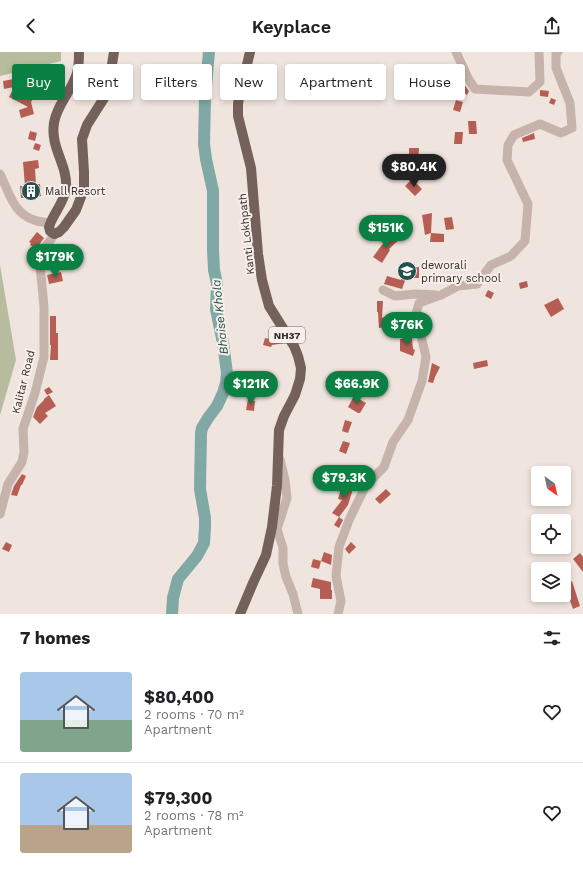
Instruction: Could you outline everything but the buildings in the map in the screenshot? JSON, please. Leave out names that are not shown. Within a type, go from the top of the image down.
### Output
[{"type":"main road","points":[[79,52],[77,73],[55,114],[53,127],[53,137],[66,178],[66,188],[63,200],[49,227],[50,231],[54,234],[62,230],[76,210],[84,190],[82,139],[87,125],[106,95],[114,52]]},
{"type":"main road","name":"Kanti Lokhpath","points":[[240,614],[266,555],[272,527],[277,486],[279,430],[300,379],[298,356],[294,346],[269,306],[262,280],[258,254],[251,168],[238,116],[240,92],[250,52]]},
{"type":"street","points":[[456,52],[468,78],[475,89],[529,92],[540,82],[539,52]]},
{"type":"street","points":[[338,614],[341,601],[336,576],[339,547],[348,520],[366,485],[384,467],[393,442],[408,420],[422,381],[426,357],[416,314],[419,303],[441,295],[458,286],[477,284],[491,265],[511,256],[525,241],[528,204],[507,160],[508,144],[514,135],[540,124],[562,133],[572,128],[570,103],[556,68],[556,52],[558,52]]},
{"type":"street","points":[[0,174],[9,195],[20,212],[33,220],[50,223]]},
{"type":"street","name":"Kalitar Road","points":[[0,514],[8,484],[22,462],[24,452],[23,429],[35,393],[44,357],[44,307],[39,254],[56,233]]},
{"type":"street","points":[[383,290],[395,296],[416,294],[441,295]]},
{"type":"street","points":[[278,452],[285,480],[287,498],[277,529],[283,548],[283,564],[286,577],[298,614]]},
{"type":"green space","points":[[0,52],[61,52],[61,61],[49,64],[12,64],[12,73],[0,76]]},
{"type":"green space","points":[[0,265],[16,360],[0,415]]},
{"type":"waterway","name":"Bhaise Khola","points":[[172,614],[173,598],[178,579],[197,556],[204,543],[205,518],[200,489],[201,433],[202,428],[217,406],[223,393],[227,373],[216,309],[217,284],[214,270],[213,250],[213,191],[204,144],[205,97],[209,52]]},
{"type":"place","name":"Mall Resort","points":[[31,191]]},
{"type":"place","name":"deworali primary school","points":[[407,271]]}]
